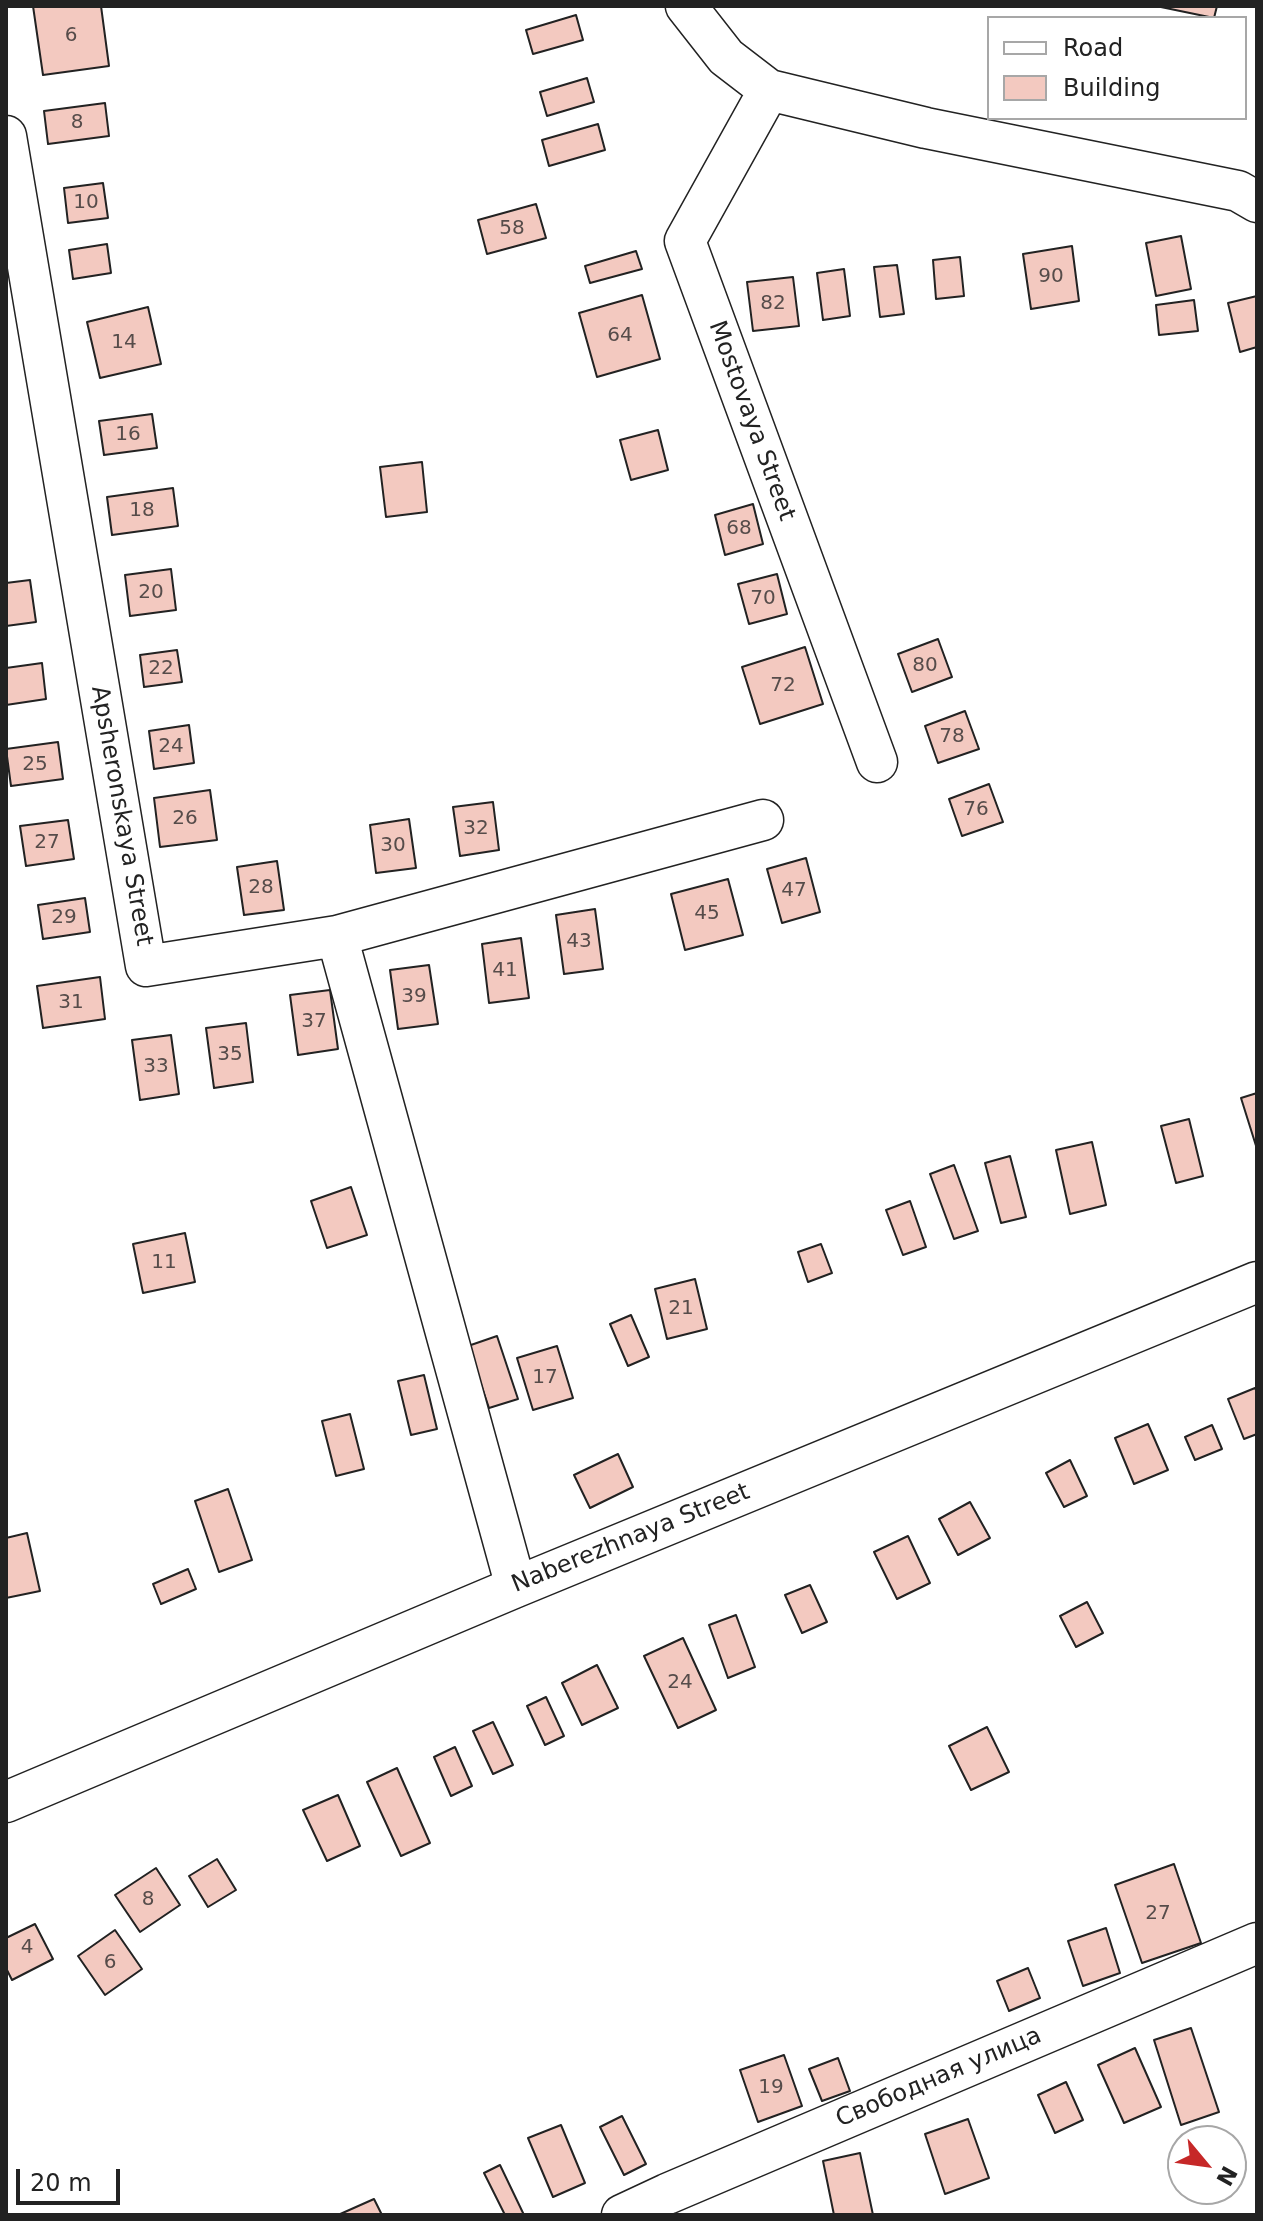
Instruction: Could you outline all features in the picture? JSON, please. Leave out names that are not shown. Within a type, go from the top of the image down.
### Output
[{"type":"street","points":[[686,6],[726,57],[769,90],[926,128],[1238,191],[1257,202]]},
{"type":"street","name":"Mostovaya Street","points":[[769,90],[685,241],[877,762]]},
{"type":"street","name":"Apsheronskaya Street","points":[[6,136],[146,966],[337,936],[763,820]]},
{"type":"street","points":[[337,936],[516,1587]]},
{"type":"street","name":"Naberezhnaya Street","points":[[6,1802],[516,1587],[1257,1282]]},
{"type":"street","name":"Свободная улица","points":[[622,2215],[1257,1943]]},
{"type":"building","points":[[33,6],[101,6],[109,66],[43,75]]},
{"type":"building","points":[[1156,6],[1217,6],[1214,16]]},
{"type":"building","points":[[576,15],[583,40],[533,54],[526,30]]},
{"type":"building","points":[[587,78],[594,102],[547,116],[540,92]]},
{"type":"building","points":[[105,103],[109,136],[48,144],[44,111]]},
{"type":"building","points":[[598,124],[605,150],[549,166],[542,140]]},
{"type":"building","points":[[103,183],[108,218],[68,223],[64,188]]},
{"type":"building","points":[[536,204],[546,238],[487,254],[478,220]]},
{"type":"building","points":[[1181,236],[1191,289],[1156,296],[1146,243]]},
{"type":"building","points":[[107,244],[111,273],[73,279],[69,250]]},
{"type":"building","points":[[1072,246],[1079,301],[1031,309],[1023,254]]},
{"type":"building","points":[[636,251],[642,269],[590,283],[585,266]]},
{"type":"building","points":[[960,257],[964,296],[936,299],[933,260]]},
{"type":"building","points":[[897,265],[904,314],[880,317],[874,267]]},
{"type":"building","points":[[844,269],[850,316],[823,320],[817,273]]},
{"type":"building","points":[[793,277],[799,326],[753,331],[747,282]]},
{"type":"building","points":[[642,295],[660,359],[597,377],[579,313]]},
{"type":"building","points":[[1257,296],[1257,347],[1240,352],[1228,303]]},
{"type":"building","points":[[1194,300],[1198,331],[1159,335],[1156,305]]},
{"type":"building","points":[[148,307],[161,364],[100,378],[87,322]]},
{"type":"building","points":[[152,414],[157,448],[104,455],[99,421]]},
{"type":"building","points":[[658,430],[668,470],[631,480],[620,440]]},
{"type":"building","points":[[422,462],[427,512],[386,517],[380,467]]},
{"type":"building","points":[[173,488],[178,526],[112,535],[107,497]]},
{"type":"building","points":[[753,504],[763,544],[725,555],[715,515]]},
{"type":"building","points":[[171,569],[176,610],[130,616],[125,575]]},
{"type":"building","points":[[777,574],[787,614],[749,624],[738,584]]},
{"type":"building","points":[[30,580],[36,622],[6,626],[6,583]]},
{"type":"building","points":[[938,639],[952,677],[912,692],[898,654]]},
{"type":"building","points":[[805,647],[823,704],[760,724],[742,667]]},
{"type":"building","points":[[177,650],[182,682],[144,687],[140,655]]},
{"type":"building","points":[[42,663],[46,699],[6,705],[6,668]]},
{"type":"building","points":[[965,711],[979,749],[938,763],[925,726]]},
{"type":"building","points":[[189,725],[194,763],[154,769],[149,731]]},
{"type":"building","points":[[58,742],[63,779],[11,786],[6,749]]},
{"type":"building","points":[[989,784],[1003,822],[962,836],[949,799]]},
{"type":"building","points":[[210,790],[217,840],[160,847],[154,798]]},
{"type":"building","points":[[493,802],[499,850],[460,856],[453,807]]},
{"type":"building","points":[[409,819],[416,868],[376,873],[370,825]]},
{"type":"building","points":[[68,820],[74,859],[26,866],[20,826]]},
{"type":"building","points":[[806,858],[820,912],[782,923],[767,869]]},
{"type":"building","points":[[277,861],[284,910],[244,915],[237,867]]},
{"type":"building","points":[[728,879],[743,935],[685,950],[671,894]]},
{"type":"building","points":[[85,898],[90,932],[43,939],[38,905]]},
{"type":"building","points":[[595,909],[603,969],[564,974],[556,915]]},
{"type":"building","points":[[521,938],[529,998],[489,1003],[482,944]]},
{"type":"building","points":[[429,965],[438,1024],[398,1029],[390,970]]},
{"type":"building","points":[[100,977],[105,1019],[43,1028],[37,986]]},
{"type":"building","points":[[330,990],[338,1049],[298,1055],[290,995]]},
{"type":"building","points":[[246,1023],[253,1082],[214,1088],[206,1028]]},
{"type":"building","points":[[171,1035],[179,1094],[140,1100],[132,1040]]},
{"type":"building","points":[[1257,1093],[1257,1149],[1241,1098]]},
{"type":"building","points":[[1189,1119],[1203,1176],[1176,1183],[1161,1126]]},
{"type":"building","points":[[1092,1142],[1106,1205],[1070,1214],[1056,1150]]},
{"type":"building","points":[[1010,1156],[1026,1217],[1001,1223],[985,1163]]},
{"type":"building","points":[[954,1165],[978,1231],[954,1239],[930,1174]]},
{"type":"building","points":[[351,1187],[367,1235],[327,1248],[311,1201]]},
{"type":"building","points":[[910,1201],[926,1247],[903,1255],[886,1210]]},
{"type":"building","points":[[185,1233],[195,1282],[143,1293],[133,1244]]},
{"type":"building","points":[[821,1244],[832,1273],[808,1282],[798,1252]]},
{"type":"building","points":[[695,1279],[707,1329],[667,1339],[655,1289]]},
{"type":"building","points":[[631,1315],[649,1357],[628,1366],[610,1324]]},
{"type":"building","points":[[497,1336],[518,1399],[489,1408],[468,1346]]},
{"type":"building","points":[[557,1346],[573,1398],[533,1410],[517,1358]]},
{"type":"building","points":[[424,1375],[437,1429],[411,1435],[398,1381]]},
{"type":"building","points":[[1255,1388],[1257,1434],[1244,1439],[1228,1399]]},
{"type":"building","points":[[350,1414],[364,1469],[336,1476],[322,1421]]},
{"type":"building","points":[[1148,1424],[1168,1470],[1134,1484],[1115,1438]]},
{"type":"building","points":[[1212,1425],[1222,1449],[1195,1460],[1185,1437]]},
{"type":"building","points":[[618,1454],[633,1487],[590,1508],[574,1475]]},
{"type":"building","points":[[1070,1460],[1087,1496],[1064,1507],[1046,1473]]},
{"type":"building","points":[[228,1489],[252,1560],[219,1572],[195,1501]]},
{"type":"building","points":[[970,1502],[990,1538],[958,1555],[939,1519]]},
{"type":"building","points":[[27,1533],[40,1591],[6,1598],[6,1538]]},
{"type":"building","points":[[908,1536],[930,1583],[897,1599],[874,1552]]},
{"type":"building","points":[[188,1569],[196,1589],[161,1604],[153,1584]]},
{"type":"building","points":[[810,1585],[827,1622],[802,1633],[785,1595]]},
{"type":"building","points":[[1087,1602],[1103,1633],[1076,1647],[1060,1616]]},
{"type":"building","points":[[736,1615],[755,1667],[728,1678],[709,1625]]},
{"type":"building","points":[[683,1638],[716,1710],[678,1728],[644,1656]]},
{"type":"building","points":[[597,1665],[618,1708],[582,1725],[562,1683]]},
{"type":"building","points":[[546,1697],[564,1736],[545,1745],[527,1706]]},
{"type":"building","points":[[493,1722],[513,1765],[493,1774],[473,1731]]},
{"type":"building","points":[[987,1727],[1009,1772],[971,1790],[949,1746]]},
{"type":"building","points":[[455,1747],[472,1786],[451,1796],[434,1757]]},
{"type":"building","points":[[397,1768],[430,1843],[401,1856],[367,1782]]},
{"type":"building","points":[[338,1795],[360,1846],[327,1861],[303,1810]]},
{"type":"building","points":[[217,1859],[236,1890],[208,1907],[189,1876]]},
{"type":"building","points":[[1174,1864],[1201,1943],[1142,1963],[1115,1885]]},
{"type":"building","points":[[156,1868],[180,1905],[140,1932],[115,1895]]},
{"type":"building","points":[[35,1924],[53,1959],[12,1980],[6,1968],[6,1938]]},
{"type":"building","points":[[1106,1928],[1120,1973],[1083,1986],[1068,1941]]},
{"type":"building","points":[[115,1930],[142,1969],[105,1995],[78,1956]]},
{"type":"building","points":[[1028,1968],[1040,1998],[1009,2011],[997,1981]]},
{"type":"building","points":[[1191,2028],[1219,2112],[1181,2125],[1154,2040]]},
{"type":"building","points":[[1135,2048],[1161,2107],[1124,2123],[1098,2065]]},
{"type":"building","points":[[784,2055],[802,2106],[758,2122],[740,2070]]},
{"type":"building","points":[[838,2058],[850,2091],[822,2101],[809,2069]]},
{"type":"building","points":[[1066,2082],[1083,2120],[1055,2133],[1038,2095]]},
{"type":"building","points":[[622,2116],[646,2164],[624,2175],[600,2127]]},
{"type":"building","points":[[968,2119],[989,2178],[945,2194],[925,2134]]},
{"type":"building","points":[[561,2125],[585,2183],[553,2197],[528,2138]]},
{"type":"building","points":[[860,2153],[873,2215],[834,2215],[823,2161]]},
{"type":"building","points":[[500,2165],[524,2215],[505,2215],[484,2173]]},
{"type":"building","points":[[374,2199],[382,2215],[338,2215]]}]
